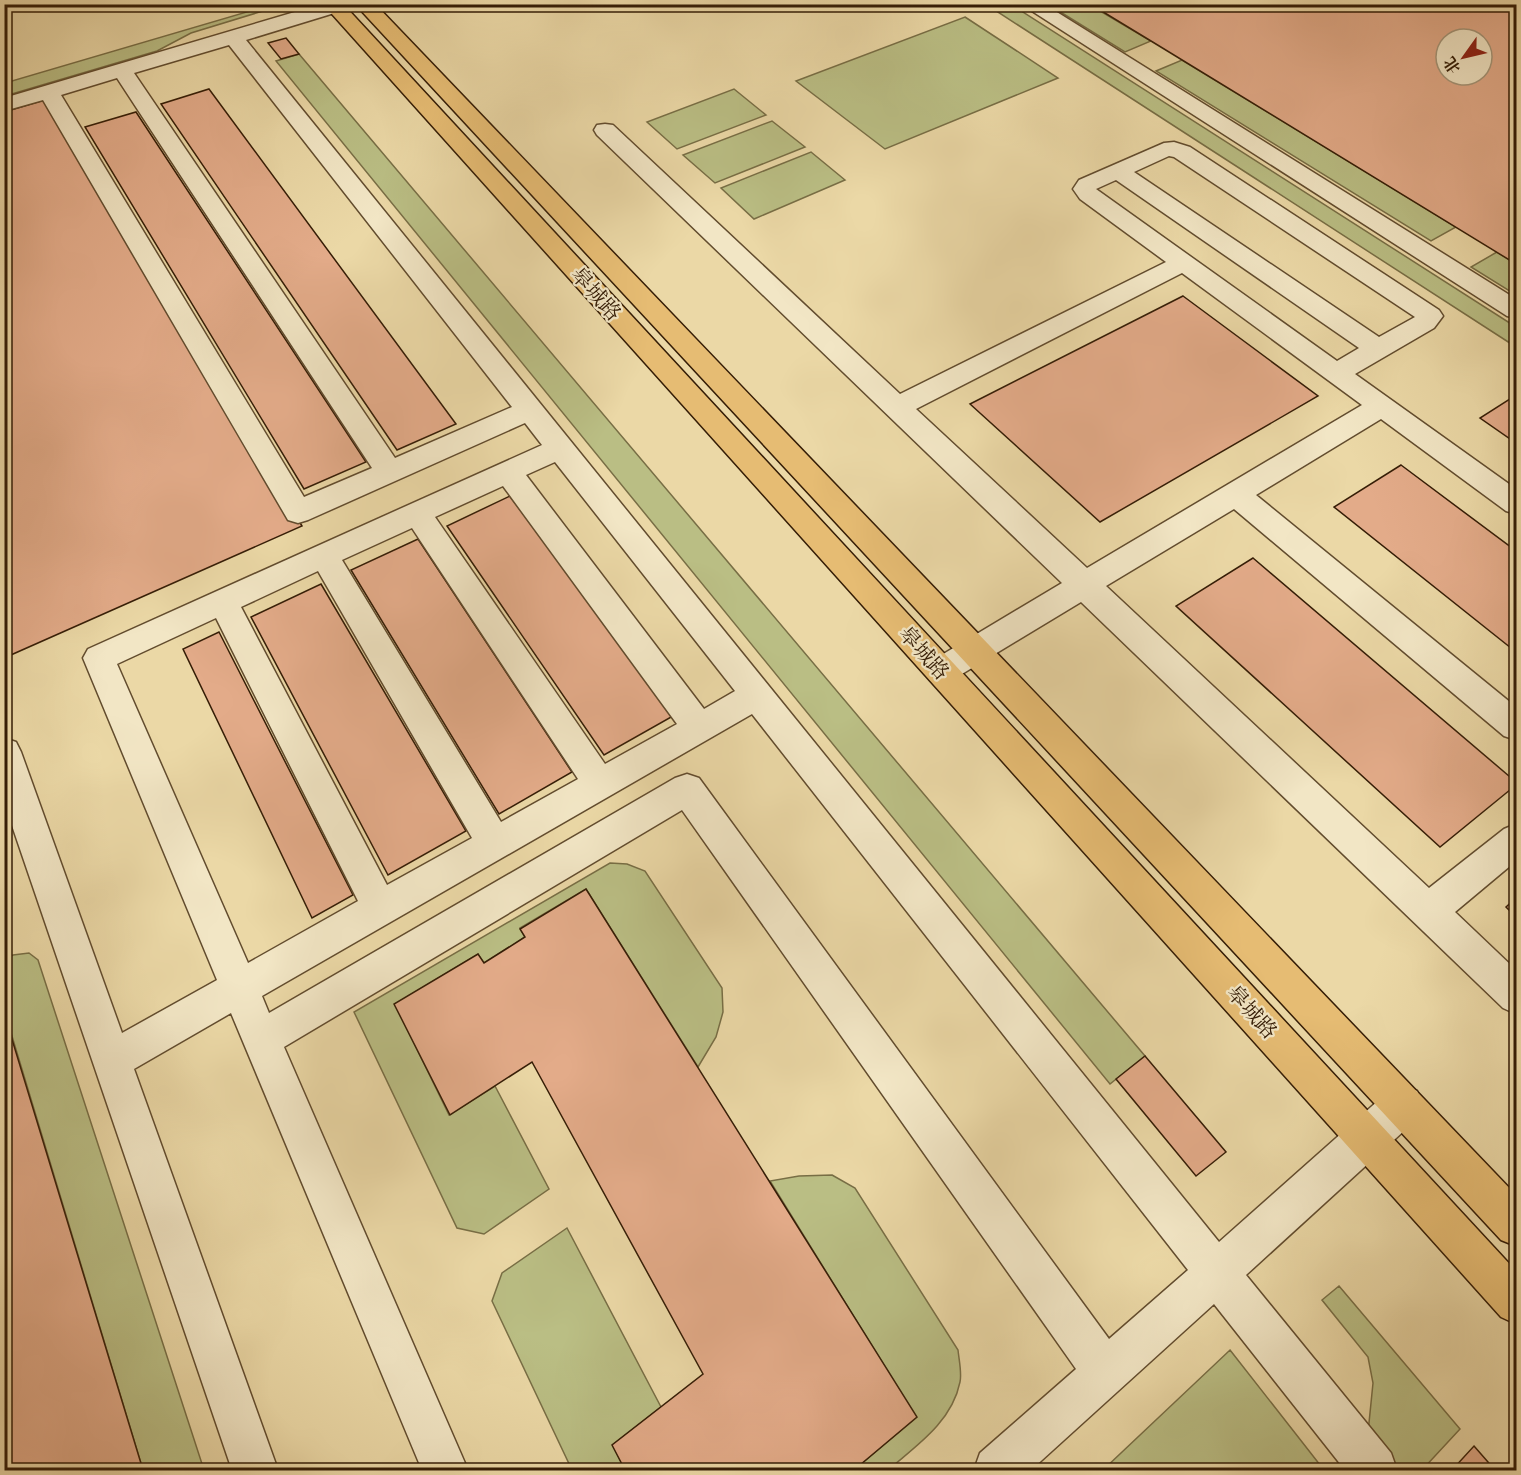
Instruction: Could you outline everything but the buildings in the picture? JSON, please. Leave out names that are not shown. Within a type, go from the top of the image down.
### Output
[{"type":"main road","name":"皋城路","points":[[364,4],[1516,1225]]},
{"type":"main road","name":"皋城路","points":[[333,6],[1516,1302]]},
{"type":"lane","points":[[1030,4],[1516,310]]},
{"type":"lane","points":[[4,105],[333,6]]},
{"type":"lane","points":[[233,37],[1374,1470]]},
{"type":"lane","points":[[122,70],[390,472]]},
{"type":"lane","points":[[49,92],[298,512],[530,410]]},
{"type":"lane","points":[[605,130],[1516,995]]},
{"type":"lane","points":[[1336,373],[1425,322],[1430,316],[1182,152],[1174,149],[1164,150],[1087,185],[1084,189],[1088,194],[1516,503]]},
{"type":"lane","points":[[1118,171],[1378,349]]},
{"type":"lane","points":[[897,407],[1184,263]]},
{"type":"lane","points":[[941,671],[1382,406]]},
{"type":"lane","points":[[445,1470],[99,658],[560,448]]},
{"type":"lane","points":[[508,472],[699,728]]},
{"type":"lane","points":[[1235,494],[1516,726]]},
{"type":"lane","points":[[417,513],[600,784]]},
{"type":"lane","points":[[324,556],[495,844]]},
{"type":"lane","points":[[223,602],[380,908]]},
{"type":"lane","points":[[112,1060],[757,695]]},
{"type":"lane","points":[[4,752],[255,1470]]},
{"type":"lane","points":[[261,1039],[687,789],[1106,1373]]},
{"type":"lane","points":[[1429,911],[1516,840]]},
{"type":"lane","points":[[997,1470],[1403,1105]]},
{"type":"green space","points":[[987,5],[1012,5],[1516,327],[1516,347]]},
{"type":"green space","points":[[1049,5],[1090,5],[1151,41],[1125,52]]},
{"type":"green space","points":[[260,8],[263,11],[191,33],[157,51],[5,96],[5,83]]},
{"type":"green space","points":[[965,17],[1058,78],[885,149],[796,81]]},
{"type":"green space","points":[[299,54],[1145,1056],[1110,1084],[276,61]]},
{"type":"green space","points":[[1182,60],[1456,227],[1431,241],[1156,71]]},
{"type":"green space","points":[[734,89],[766,115],[677,149],[647,122]]},
{"type":"green space","points":[[772,121],[805,147],[715,183],[683,155]]},
{"type":"green space","points":[[811,152],[845,180],[754,219],[721,188]]},
{"type":"green space","points":[[1497,252],[1516,264],[1516,295],[1471,267]]},
{"type":"green space","points":[[610,863],[627,864],[645,871],[722,988],[723,1012],[716,1037],[698,1067],[586,889],[520,928],[525,937],[484,963],[478,954],[395,1004],[449,1115],[495,1086],[549,1189],[484,1234],[457,1228],[354,1012]]},
{"type":"green space","points":[[29,953],[38,960],[204,1470],[143,1470],[5,1013],[4,960],[13,955]]},
{"type":"green space","points":[[832,1175],[855,1188],[958,1350],[961,1378],[956,1396],[949,1409],[932,1432],[888,1470],[854,1470],[916,1417],[770,1181],[799,1176]]},
{"type":"green space","points":[[567,1228],[661,1407],[613,1445],[625,1470],[572,1470],[492,1301],[502,1273]]},
{"type":"green space","points":[[1339,1286],[1460,1429],[1422,1470],[1391,1470],[1377,1453],[1368,1433],[1373,1383],[1368,1357],[1322,1300]]},
{"type":"green space","points":[[1230,1350],[1324,1470],[1103,1470]]}]
